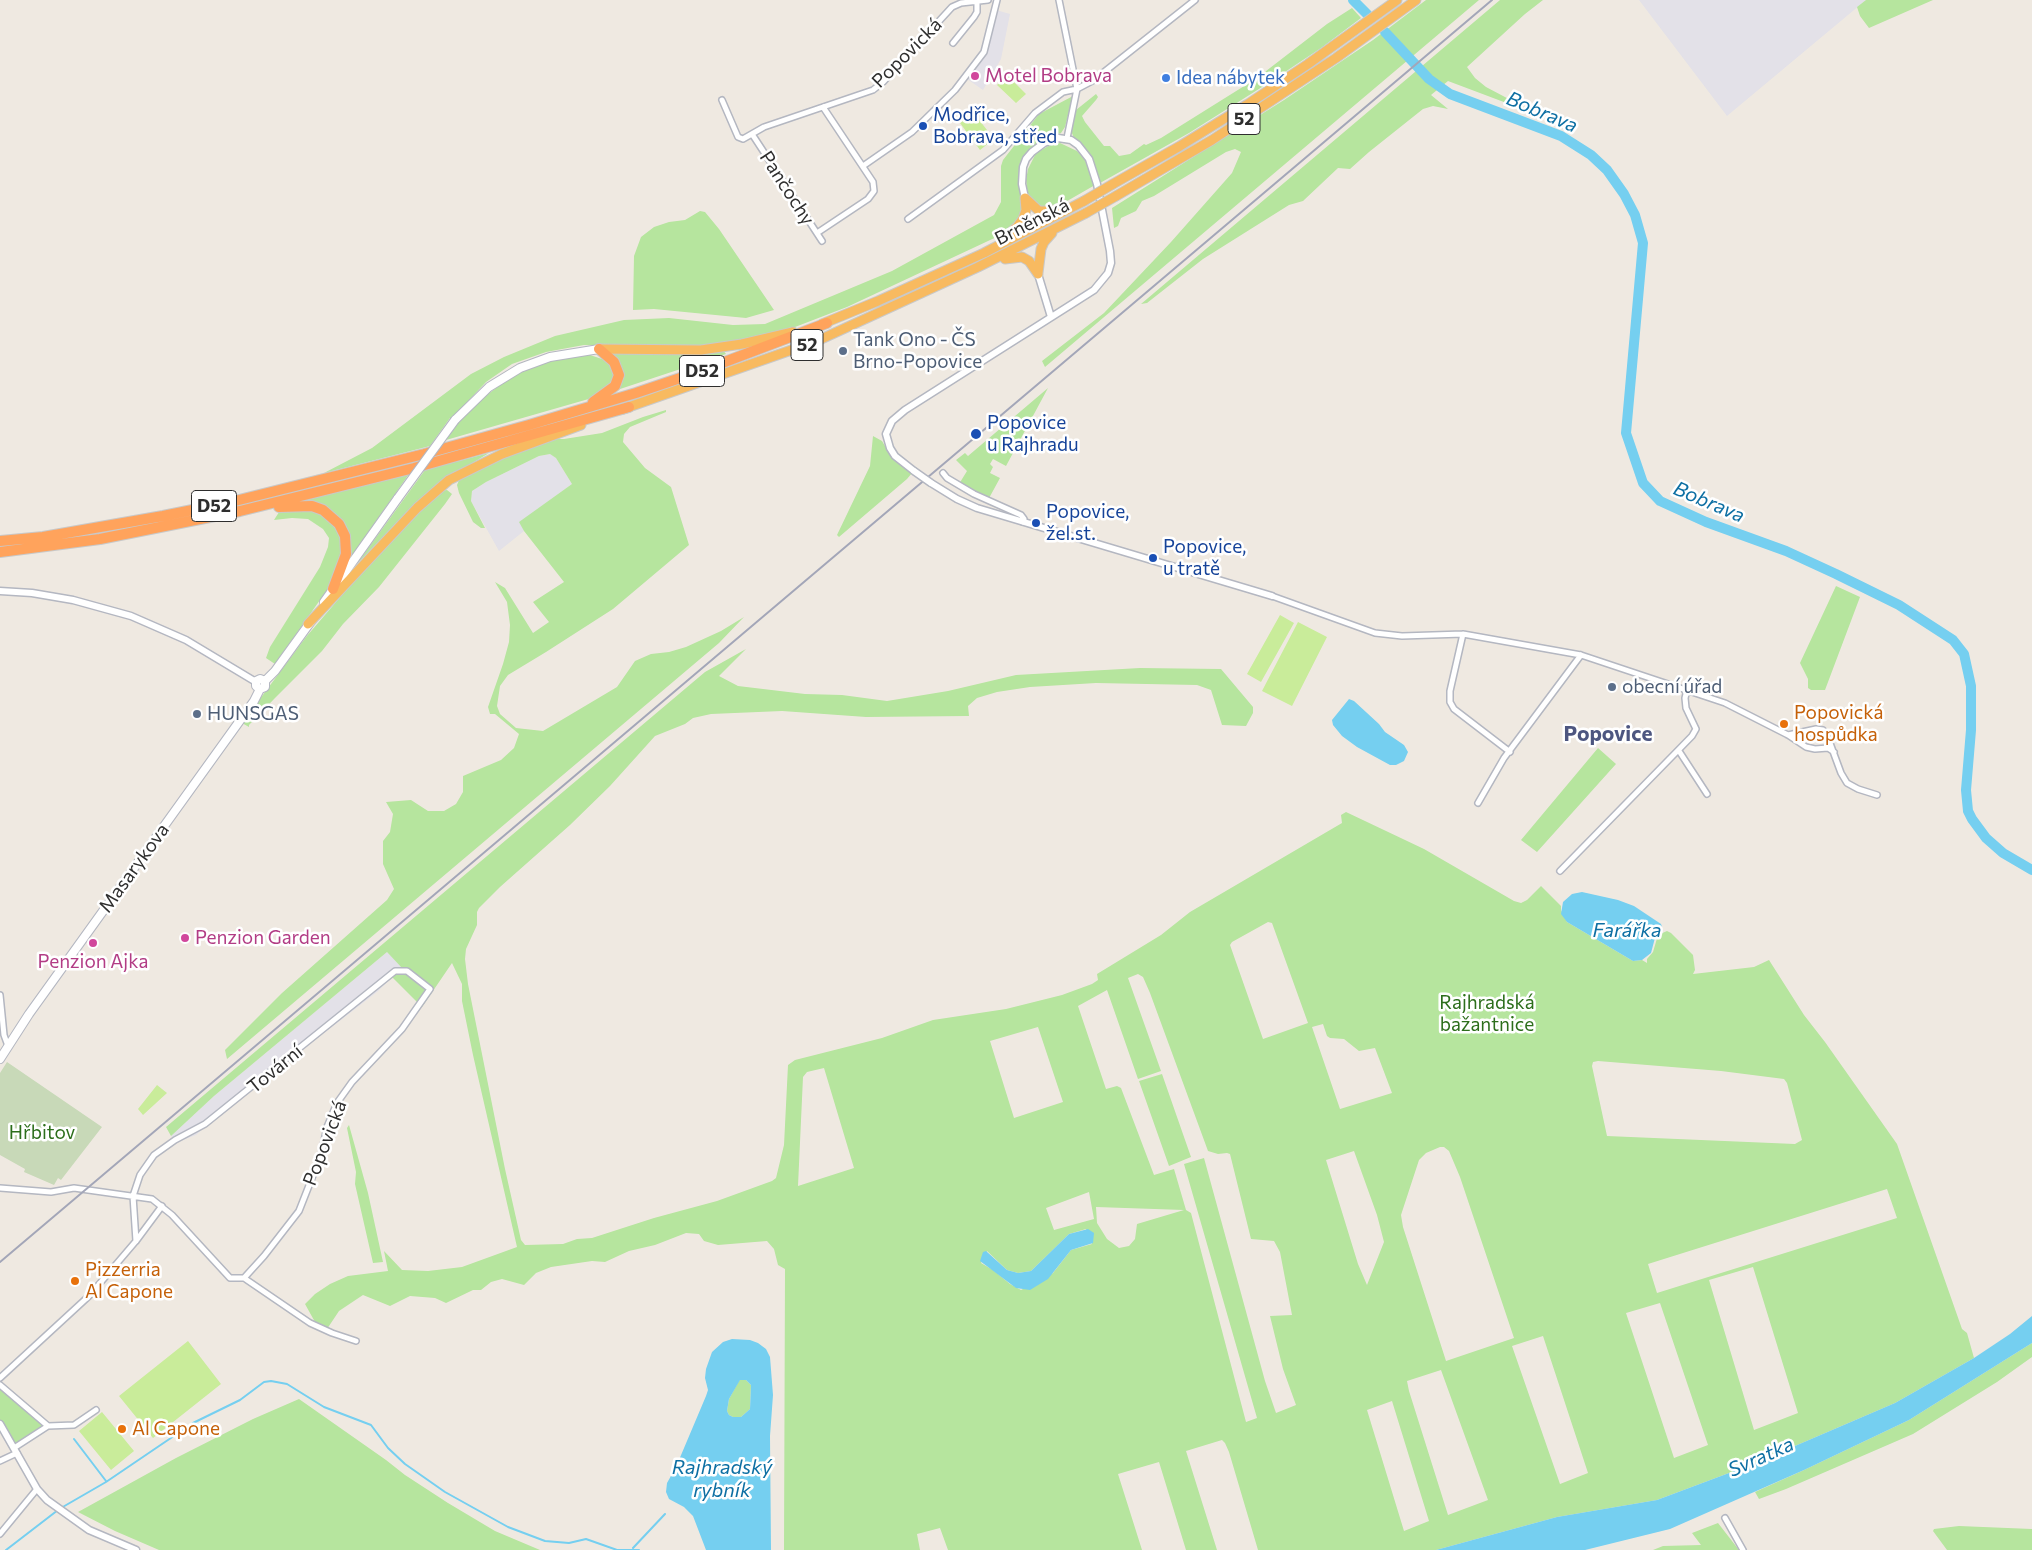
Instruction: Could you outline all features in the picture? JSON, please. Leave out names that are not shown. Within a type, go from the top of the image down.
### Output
[{"type":"highway","name":"Brněnská","points":[[599,350],[672,351],[721,348],[827,323],[984,253],[1084,201],[1205,131],[1300,69],[1397,0]]},
{"type":"highway","name":"Brněnská","points":[[308,624],[417,508],[449,480],[502,454],[816,341],[1058,228],[1086,214],[1212,140],[1368,36],[1416,0]]},
{"type":"highway","points":[[1025,198],[1035,209],[1042,211],[1055,210],[1084,201]]},
{"type":"highway","points":[[984,253],[1020,223],[1025,212],[1025,198]]},
{"type":"highway","points":[[1038,274],[1042,245],[1058,228]]},
{"type":"highway","points":[[978,267],[1019,256],[1028,261],[1038,274]]},
{"type":"highway","name":"D52","points":[[0,542],[98,528],[227,503],[424,454],[575,412],[701,371],[827,323]]},
{"type":"highway","points":[[575,412],[611,390],[618,380],[617,366],[609,356],[599,350]]},
{"type":"highway","name":"D52","points":[[0,552],[100,539],[240,511],[414,468],[629,407]]},
{"type":"highway","points":[[240,511],[304,505],[324,510],[332,515],[343,530],[346,545],[344,562],[333,589]]},
{"type":"main road","points":[[258,686],[260,679],[265,681],[275,671],[455,420],[489,387],[520,368],[550,357],[599,350]]},
{"type":"main road","name":"Masarykova","points":[[0,1059],[254,701],[258,686]]},
{"type":"street","name":"Popovická","points":[[752,134],[764,127],[873,90],[883,82],[952,7],[961,3],[988,0]]},
{"type":"street","points":[[863,166],[912,132],[956,90],[984,52],[996,0]]},
{"type":"street","points":[[1059,0],[1077,89],[1067,138]]},
{"type":"street","points":[[908,219],[1003,150],[1035,112],[1063,92],[1077,89],[1094,80],[1195,0]]},
{"type":"street","points":[[953,43],[974,17],[977,12],[978,2]]},
{"type":"street","points":[[722,100],[738,137],[744,139],[752,134]]},
{"type":"street","points":[[817,232],[868,199],[874,190],[873,182],[824,107]]},
{"type":"street","name":"Pančochy","points":[[752,134],[822,241]]},
{"type":"street","points":[[1025,198],[1022,178],[1026,159],[1044,143],[1058,138],[1067,138],[1074,142],[1083,151],[1094,172],[1108,235],[1111,263],[1108,273],[1097,287],[905,410],[892,421],[886,434],[890,448],[895,456],[931,483],[957,499],[1023,522],[1272,596],[1375,634],[1402,636],[1463,634],[1581,655],[1742,710],[1811,748],[1824,747],[1834,752]]},
{"type":"street","points":[[1038,274],[1052,317]]},
{"type":"street","points":[[942,473],[974,494],[1021,516],[1024,519],[1023,522]]},
{"type":"street","points":[[0,591],[66,599],[131,616],[186,640],[258,686]]},
{"type":"street","points":[[1463,634],[1450,691],[1450,702],[1457,711],[1510,752]]},
{"type":"street","points":[[1478,803],[1510,752],[1581,655]]},
{"type":"street","points":[[1560,871],[1692,736],[1696,729],[1685,702],[1687,690]]},
{"type":"street","points":[[1788,735],[1819,729],[1825,732],[1841,773],[1847,783],[1877,795]]},
{"type":"street","points":[[1824,747],[1829,739]]},
{"type":"street","points":[[1679,751],[1707,794]]},
{"type":"street","name":"Tovární","points":[[136,1241],[133,1196],[140,1175],[154,1156],[175,1140],[205,1124],[395,971],[408,971],[430,989]]},
{"type":"street","name":"Popovická","points":[[244,1278],[299,1211],[321,1155],[327,1127],[337,1103],[352,1082],[402,1029],[430,989]]},
{"type":"street","points":[[0,995],[4,1035],[8,1046]]},
{"type":"street","points":[[0,1188],[51,1192],[74,1188],[152,1199],[162,1206],[230,1278],[244,1278],[310,1323],[356,1341]]},
{"type":"street","points":[[0,1378],[89,1296],[136,1241],[162,1206]]},
{"type":"street","points":[[0,1385],[48,1426]]},
{"type":"street","points":[[0,1461],[48,1426],[74,1425],[96,1410]]},
{"type":"street","points":[[0,1424],[37,1489],[48,1500],[69,1517],[90,1530],[136,1550]]},
{"type":"street","points":[[0,1534],[37,1489]]},
{"type":"street","points":[[1725,1518],[1743,1550]]},
{"type":"shaded area","points":[[1639,0],[1866,0],[1727,116]]},
{"type":"shaded area","points":[[996,10],[1010,14],[1001,59],[983,90],[967,79],[984,55]]},
{"type":"shaded area","points":[[550,454],[556,458],[572,484],[520,522],[524,531],[499,551],[471,501],[472,491],[539,456]]},
{"type":"shaded area","points":[[387,952],[402,968],[377,992],[217,1116],[196,1135],[178,1142],[171,1136],[214,1096]]},
{"type":"green space","points":[[1426,0],[1479,0],[1045,367],[1042,361],[1104,313],[1171,242],[1232,173],[1241,152],[1235,149],[1226,152],[1154,196],[1142,201],[1136,211],[1121,218],[1118,226],[1114,228],[1112,208],[1284,100],[1373,40]]},
{"type":"green space","points":[[1500,0],[1543,0],[1467,67],[1475,78],[1486,87],[1541,116],[1448,81],[1431,95],[1448,109],[1433,106],[1423,109],[1350,169],[1338,168],[1303,201],[1289,205],[1203,259],[1147,303],[1141,304]]},
{"type":"green space","points":[[1866,0],[1933,0],[1869,28],[1860,16],[1857,7]]},
{"type":"green space","points":[[1352,8],[1361,18],[1321,48],[1189,133],[1100,183],[1089,154],[1075,140],[1071,131],[1076,110],[1096,94],[1098,97],[1082,116],[1085,122],[1104,146],[1110,146],[1119,156],[1130,154],[1144,144],[1146,145],[1161,138],[1257,78],[1327,24]]},
{"type":"green space","points":[[1007,75],[1026,94],[1016,103],[997,85]]},
{"type":"green space","points":[[1073,96],[1065,127],[1061,133],[1038,142],[1023,159],[1019,176],[1022,208],[1019,221],[1003,234],[847,307],[782,332],[723,345],[640,347],[584,345],[546,352],[512,364],[486,382],[450,418],[430,446],[324,473],[372,448],[471,374],[504,357],[555,336],[624,320],[669,318],[733,325],[765,324],[892,271],[994,215],[1001,202],[1001,166],[1003,160],[1039,114]]},
{"type":"green space","points":[[973,112],[994,139],[980,150],[960,123]]},
{"type":"green space","points":[[1060,143],[1077,151],[1086,161],[1095,185],[1055,208],[1042,209],[1028,197],[1026,180],[1028,169],[1036,153],[1052,144]]},
{"type":"green space","points":[[700,211],[705,212],[719,229],[774,310],[746,318],[654,309],[633,310],[634,256],[641,237],[654,227],[669,222],[685,220]]},
{"type":"green space","points":[[723,350],[726,354],[617,390],[623,379],[622,369],[618,360],[608,352]]},
{"type":"green space","points":[[590,355],[605,360],[614,368],[615,377],[609,388],[599,396],[446,440],[458,423],[479,401],[512,376],[534,366],[567,357]]},
{"type":"green space","points":[[1048,388],[1006,466],[993,459],[990,464],[993,467],[990,473],[1000,478],[988,500],[959,484],[967,471],[956,460],[965,453],[968,456]]},
{"type":"green space","points":[[666,410],[666,412],[630,427],[624,434],[623,442],[645,468],[671,487],[689,545],[613,609],[508,675],[500,686],[497,706],[500,714],[516,728],[543,731],[617,687],[635,661],[651,654],[669,652],[686,647],[721,631],[744,617],[719,643],[227,1059],[225,1050],[282,993],[387,900],[394,889],[383,864],[383,841],[390,832],[393,814],[386,802],[411,800],[428,811],[444,811],[456,804],[463,792],[463,776],[501,760],[514,748],[519,734],[495,714],[490,714],[488,707],[509,642],[510,625],[507,602],[495,582],[505,588],[533,633],[549,622],[533,602],[564,582],[519,522],[572,484],[556,458],[550,454],[539,456],[472,491],[471,501],[485,528],[481,528],[473,522],[459,493],[457,485],[460,478],[480,466],[554,439],[602,433]]},
{"type":"green space","points":[[873,436],[882,441],[891,456],[912,473],[839,537],[837,535],[870,466]]},
{"type":"green space","points":[[489,453],[436,485],[356,565],[425,470]]},
{"type":"green space","points":[[409,474],[348,561],[343,522],[330,509],[306,501],[307,499]]},
{"type":"green space","points":[[447,490],[452,494],[445,504],[379,587],[343,624],[322,651],[249,727],[242,723],[306,637],[361,573],[439,491]]},
{"type":"green space","points":[[281,509],[322,511],[336,522],[343,544],[339,569],[327,590],[275,664],[266,658],[270,647],[320,567],[328,547],[329,538],[323,529],[308,519],[274,520]]},
{"type":"green space","points":[[1836,586],[1860,597],[1825,690],[1811,690],[1808,688],[1808,679],[1800,663]]},
{"type":"green space","points":[[1280,615],[1294,623],[1261,682],[1247,674]]},
{"type":"green space","points":[[1298,622],[1327,637],[1292,706],[1262,691]]},
{"type":"green space","name":"Rajhradská bažantnice","points":[[746,649],[719,676],[738,686],[887,701],[948,691],[1016,675],[1140,668],[1221,669],[1253,707],[1253,713],[1246,726],[1222,725],[1211,690],[1197,685],[1096,683],[1030,687],[997,692],[977,698],[968,706],[969,716],[866,717],[782,711],[711,714],[693,718],[685,724],[655,736],[610,786],[479,908],[477,912],[477,925],[466,949],[465,959],[468,984],[505,1169],[521,1240],[525,1245],[563,1244],[577,1239],[592,1238],[654,1218],[717,1201],[772,1181],[776,1178],[784,1145],[788,1065],[795,1060],[882,1038],[933,1020],[1006,1009],[1062,995],[1092,984],[1098,980],[1097,974],[1161,935],[1190,912],[1342,823],[1341,815],[1346,812],[1424,849],[1514,901],[1521,903],[1527,900],[1541,886],[1561,906],[1567,922],[1633,961],[1642,960],[1647,963],[1647,959],[1653,952],[1658,935],[1667,931],[1693,955],[1695,970],[1693,974],[1754,967],[1769,960],[1804,1015],[1897,1144],[1962,1329],[1967,1333],[1974,1358],[1895,1403],[1753,1464],[1657,1500],[1557,1517],[1436,1550],[1258,1550],[1229,1452],[1222,1440],[1186,1451],[1217,1550],[1186,1550],[1159,1462],[1118,1474],[1142,1550],[948,1550],[940,1528],[917,1534],[920,1550],[784,1550],[785,1269],[778,1265],[774,1249],[767,1241],[718,1245],[704,1241],[699,1234],[686,1233],[655,1245],[629,1251],[605,1262],[592,1261],[551,1267],[536,1273],[524,1285],[502,1279],[491,1282],[481,1290],[473,1290],[446,1303],[435,1298],[410,1296],[390,1306],[363,1295],[339,1311],[327,1329],[315,1322],[305,1304],[315,1294],[330,1284],[348,1276],[388,1271],[384,1251],[402,1270],[428,1271],[462,1267],[517,1247],[473,1055],[462,1001],[462,984],[452,963],[422,1007],[392,977],[402,968],[387,952],[214,1096],[171,1136],[166,1127],[705,672]],"holes":[[[1268,922],[1272,923],[1308,1023],[1263,1039],[1230,945],[1232,942]],[[1138,974],[1143,977],[1150,993],[1208,1151],[1218,1154],[1230,1154],[1251,1239],[1274,1241],[1280,1252],[1292,1315],[1270,1316],[1283,1369],[1296,1405],[1276,1413],[1265,1381],[1204,1158],[1184,1164],[1257,1418],[1246,1422],[1191,1213],[1186,1210],[1174,1169],[1154,1175],[1121,1088],[1117,1086],[1106,1089],[1078,1006],[1107,990],[1138,1079],[1161,1071],[1128,978]],[[1323,1024],[1327,1036],[1344,1039],[1359,1051],[1375,1048],[1392,1093],[1340,1109],[1312,1027]],[[1038,1027],[1063,1102],[1014,1118],[990,1041]],[[1598,1061],[1721,1071],[1784,1079],[1787,1083],[1802,1140],[1795,1144],[1607,1136],[1592,1066],[1593,1062]],[[824,1068],[854,1168],[798,1186],[803,1077],[807,1072]],[[1444,1147],[1449,1151],[1460,1177],[1514,1338],[1446,1361],[1403,1227],[1401,1215],[1419,1160],[1426,1153]],[[1354,1151],[1377,1215],[1384,1242],[1367,1285],[1358,1264],[1326,1160]],[[1887,1189],[1897,1218],[1657,1293],[1648,1264]],[[1089,1192],[1094,1219],[1054,1230],[1046,1208]],[[1096,1207],[1184,1210],[1137,1224],[1135,1239],[1129,1246],[1119,1248],[1107,1239],[1097,1223]],[[1086,1229],[1092,1244],[1071,1250],[1053,1273],[1021,1290],[981,1263],[987,1251],[1007,1270],[1018,1273],[1031,1271],[1069,1234]],[[1753,1267],[1798,1413],[1754,1430],[1709,1280]],[[1660,1303],[1708,1445],[1674,1458],[1626,1313]],[[1543,1336],[1588,1473],[1560,1484],[1512,1346]],[[1441,1370],[1488,1500],[1448,1515],[1407,1381]],[[1392,1401],[1429,1521],[1404,1531],[1367,1410]]]},
{"type":"green space","points":[[1598,748],[1616,764],[1537,852],[1521,840]]},
{"type":"green space","name":"Hřbitov","points":[[7,1062],[102,1127],[61,1180],[58,1178],[54,1185],[24,1172],[25,1169],[0,1155],[0,1073]]},
{"type":"green space","points":[[1162,1074],[1191,1157],[1169,1166],[1139,1081]]},
{"type":"green space","points":[[157,1085],[167,1093],[143,1115],[138,1109]]},
{"type":"green space","points":[[349,1125],[368,1193],[383,1262],[373,1263],[355,1184],[356,1172],[347,1128]]},
{"type":"green space","points":[[188,1341],[221,1384],[153,1438],[119,1396]]},
{"type":"green space","points":[[2032,1343],[2032,1357],[1997,1382],[1913,1434],[1759,1499],[1755,1492],[1909,1420]]},
{"type":"green space","points":[[740,1379],[746,1380],[751,1385],[750,1409],[741,1417],[733,1417],[727,1411],[729,1399]]},
{"type":"green space","points":[[0,1385],[48,1426],[14,1448],[0,1424]]},
{"type":"green space","points":[[299,1399],[405,1475],[448,1503],[495,1531],[540,1550],[159,1550],[78,1512],[176,1458],[253,1419]]},
{"type":"green space","points":[[102,1412],[134,1451],[111,1470],[79,1431]]},
{"type":"green space","points":[[1718,1523],[1739,1550],[1653,1550],[1663,1546],[1701,1545],[1692,1533]]},
{"type":"green space","points":[[1959,1526],[2032,1529],[2032,1550],[1947,1550],[1933,1531],[1934,1529]]},
{"type":"water","points":[[1349,699],[1354,701],[1385,732],[1404,745],[1408,752],[1404,761],[1396,765],[1390,765],[1357,747],[1342,736],[1333,725],[1332,720]]},
{"type":"water","name":"Farářka","points":[[1582,892],[1618,900],[1634,906],[1661,924],[1662,927],[1656,934],[1651,953],[1642,960],[1633,961],[1567,922],[1561,914],[1563,902],[1572,894]]},
{"type":"water","points":[[1088,1229],[1094,1233],[1093,1243],[1071,1250],[1048,1279],[1030,1290],[1016,1288],[980,1261],[983,1252],[986,1251],[1007,1270],[1018,1273],[1031,1271],[1069,1234]]},
{"type":"water","points":[[2032,1316],[2032,1343],[1909,1420],[1804,1470],[1670,1529],[1585,1550],[1436,1550],[1557,1517],[1657,1500],[1753,1464],[1895,1403],[1974,1358],[2010,1334]]},
{"type":"water","name":"Rajhradský rybník","points":[[732,1339],[750,1340],[766,1349],[770,1357],[773,1395],[770,1436],[771,1550],[706,1550],[693,1516],[684,1507],[669,1499],[666,1492],[667,1483],[676,1467],[708,1390],[705,1378],[712,1352],[723,1342]],"holes":[[[740,1380],[746,1380],[751,1385],[750,1409],[741,1417],[733,1417],[727,1411],[729,1399]]]},
{"type":"waterway","name":"Bobrava","points":[[1353,0],[1367,14]]},
{"type":"waterway","name":"Bobrava","points":[[1385,32],[1429,79],[1450,94],[1561,136],[1591,155],[1607,170],[1624,194],[1635,215],[1643,243],[1626,433],[1643,483],[1660,501],[1706,522],[1786,551],[1836,574],[1899,605],[1953,640],[1964,654],[1971,686],[1971,730],[1966,790],[1968,811],[1986,838],[2003,853],[2032,870]]},
{"type":"waterway","points":[[61,1508],[106,1482],[193,1423],[240,1400],[264,1382],[271,1381],[287,1384],[324,1407],[371,1425],[388,1448],[405,1464],[445,1492],[508,1527],[545,1541],[569,1543],[586,1539],[617,1550],[639,1550]]},
{"type":"waterway","points":[[74,1439],[106,1481]]},
{"type":"waterway","points":[[6,1550],[58,1510]]},
{"type":"waterway","points":[[633,1548],[665,1514]]},
{"type":"railway","points":[[0,1262],[1492,0]]},
{"type":"place","name":"Motel Bobrava","points":[[975,76]]},
{"type":"place","name":"Idea nábytek","points":[[1166,78]]},
{"type":"place","name":"Modřice, Bobrava, střed","points":[[923,126]]},
{"type":"place","name":"Tank Ono - ČS Brno-Popovice","points":[[843,351]]},
{"type":"place","name":"Popovice u Rajhradu","points":[[976,434]]},
{"type":"place","name":"Popovice, žel.st.","points":[[1036,523]]},
{"type":"place","name":"Popovice, u tratě","points":[[1153,558]]},
{"type":"place","name":"obecní úřad","points":[[1612,687]]},
{"type":"place","name":"HUNSGAS","points":[[197,714]]},
{"type":"place","name":"Popovická hospůdka","points":[[1784,724]]},
{"type":"place","name":"Penzion Garden","points":[[185,938]]},
{"type":"place","name":"Penzion Ajka","points":[[93,943]]},
{"type":"place","name":"Pizzerria Al Capone","points":[[75,1281]]},
{"type":"place","name":"Al Capone","points":[[122,1429]]},
{"type":"district","name":"Popovice","points":[[1608,734]]},
{"type":"water label","name":"Svratka","points":[[1761,1457]]}]
